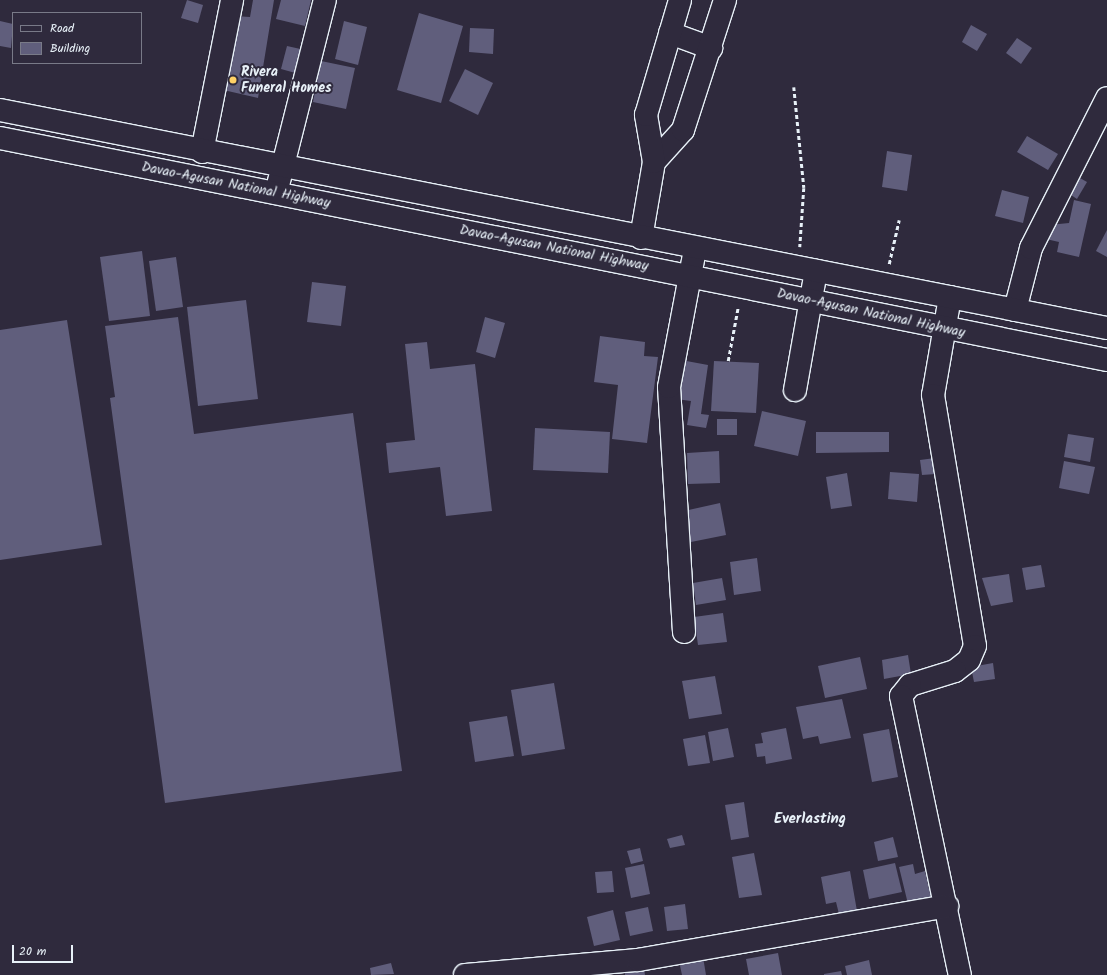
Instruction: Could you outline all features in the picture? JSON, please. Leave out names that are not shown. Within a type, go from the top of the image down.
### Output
[{"type":"main road","points":[[202,152],[232,0]]},
{"type":"main road","points":[[276,194],[325,0]]},
{"type":"main road","points":[[641,238],[654,162],[646,115],[680,0]]},
{"type":"main road","points":[[654,162],[683,130],[711,48],[725,0]]},
{"type":"main road","points":[[670,33],[711,48]]},
{"type":"main road","points":[[1015,310],[1031,248],[1107,98]]},
{"type":"main road","name":"Davao-Agusan National Highway","points":[[0,110],[282,168],[1107,328]]},
{"type":"main road","points":[[44,147],[50,120]]},
{"type":"main road","name":"Davao-Agusan National Highway","points":[[0,138],[690,275],[742,287],[1107,360]]},
{"type":"main road","points":[[684,632],[675,455],[668,403],[695,249]]},
{"type":"main road","points":[[795,390],[811,300],[807,269]]},
{"type":"main road","points":[[950,297],[934,395],[975,646],[969,660],[955,671],[910,685],[901,696],[947,906],[960,975]]},
{"type":"main road","points":[[465,975],[638,960],[947,906]]},
{"type":"path","points":[[794,87],[804,188],[807,269]]},
{"type":"path","points":[[884,284],[899,220]]},
{"type":"path","points":[[728,361],[742,287]]},
{"type":"building","points":[[187,0],[203,5],[198,23],[181,18]]},
{"type":"building","points":[[253,0],[274,0],[258,98],[219,89],[234,16],[250,17]]},
{"type":"building","points":[[281,0],[311,0],[305,26],[276,19]]},
{"type":"building","points":[[419,13],[463,26],[441,103],[397,90]]},
{"type":"building","points":[[0,21],[12,24],[11,48],[0,46]]},
{"type":"building","points":[[344,21],[367,27],[358,65],[335,59]]},
{"type":"building","points":[[971,25],[987,34],[977,51],[962,42]]},
{"type":"building","points":[[470,28],[494,29],[493,54],[469,52]]},
{"type":"building","points":[[1017,38],[1032,48],[1021,64],[1006,53]]},
{"type":"building","points":[[287,46],[305,50],[299,74],[281,69]]},
{"type":"building","points":[[321,61],[355,68],[346,109],[313,102]]},
{"type":"building","points":[[465,69],[493,83],[478,115],[449,101]]},
{"type":"building","points":[[1027,136],[1058,154],[1048,170],[1017,152]]},
{"type":"building","points":[[887,151],[912,155],[907,191],[882,187]]},
{"type":"building","points":[[1071,173],[1087,182],[1077,199],[1062,189]]},
{"type":"building","points":[[1002,190],[1029,197],[1023,223],[995,216]]},
{"type":"building","points":[[1074,200],[1091,204],[1079,257],[1057,252],[1059,242],[1046,239],[1049,225],[1069,223]]},
{"type":"building","points":[[1107,230],[1107,257],[1096,251]]},
{"type":"building","points":[[142,251],[150,316],[109,321],[100,257]]},
{"type":"building","points":[[176,257],[183,307],[156,311],[149,261]]},
{"type":"building","points":[[312,282],[346,286],[341,326],[307,322]]},
{"type":"building","points":[[246,300],[258,399],[198,406],[187,307]]},
{"type":"building","points":[[178,317],[194,434],[353,413],[402,771],[165,803],[110,398],[115,397],[105,326]]},
{"type":"building","points":[[485,317],[505,323],[495,358],[476,352]]},
{"type":"building","points":[[67,320],[102,545],[0,560],[0,330]]},
{"type":"building","points":[[600,336],[645,342],[644,356],[658,357],[647,443],[612,439],[618,385],[594,382]]},
{"type":"building","points":[[427,342],[430,369],[475,364],[492,511],[446,516],[440,467],[389,473],[386,443],[415,440],[405,344]]},
{"type":"building","points":[[681,360],[708,365],[701,414],[709,415],[706,428],[687,425],[691,401],[676,399]]},
{"type":"building","points":[[714,361],[759,363],[756,413],[711,411]]},
{"type":"building","points":[[762,411],[806,421],[798,456],[754,446]]},
{"type":"building","points":[[717,419],[737,419],[737,435],[717,435]]},
{"type":"building","points":[[535,428],[610,432],[608,473],[533,470]]},
{"type":"building","points":[[816,432],[889,432],[889,452],[816,453]]},
{"type":"building","points":[[1068,434],[1094,438],[1090,462],[1064,457]]},
{"type":"building","points":[[719,451],[720,483],[688,484],[687,453]]},
{"type":"building","points":[[935,458],[936,474],[922,475],[920,460]]},
{"type":"building","points":[[1064,461],[1095,467],[1089,494],[1059,488]]},
{"type":"building","points":[[890,472],[919,474],[917,502],[888,499]]},
{"type":"building","points":[[847,473],[852,506],[831,509],[826,477]]},
{"type":"building","points":[[720,503],[726,535],[691,542],[684,511]]},
{"type":"building","points":[[757,558],[761,591],[734,595],[730,562]]},
{"type":"building","points":[[1041,565],[1045,587],[1026,590],[1022,568]]},
{"type":"building","points":[[1009,574],[1013,602],[991,606],[982,578]]},
{"type":"building","points":[[722,578],[726,600],[696,605],[693,583]]},
{"type":"building","points":[[723,613],[727,642],[698,645],[694,617]]},
{"type":"building","points":[[908,655],[911,674],[884,679],[882,660]]},
{"type":"building","points":[[860,657],[867,689],[825,698],[818,666]]},
{"type":"building","points":[[993,663],[995,679],[974,682],[971,667]]},
{"type":"building","points":[[715,676],[722,714],[689,719],[682,681]]},
{"type":"building","points":[[554,683],[565,749],[522,756],[511,690]]},
{"type":"building","points":[[842,699],[851,738],[820,744],[818,736],[803,739],[796,707]]},
{"type":"building","points":[[507,716],[514,756],[475,762],[469,722]]},
{"type":"building","points":[[728,728],[734,757],[713,761],[708,732]]},
{"type":"building","points":[[786,728],[792,759],[766,764],[765,756],[757,757],[755,744],[763,743],[761,733]]},
{"type":"building","points":[[889,729],[898,777],[872,782],[863,734]]},
{"type":"building","points":[[705,735],[710,763],[688,766],[683,739]]},
{"type":"building","points":[[744,802],[749,837],[731,840],[725,805]]},
{"type":"building","points":[[682,835],[685,845],[670,848],[667,839]]},
{"type":"building","points":[[893,837],[898,857],[878,861],[874,842]]},
{"type":"building","points":[[640,848],[643,861],[631,864],[627,851]]},
{"type":"building","points":[[754,853],[762,895],[739,898],[732,857]]},
{"type":"building","points":[[895,863],[902,892],[869,899],[863,870]]},
{"type":"building","points":[[644,864],[650,894],[631,898],[625,868]]},
{"type":"building","points":[[913,864],[915,874],[925,871],[931,898],[908,904],[899,867]]},
{"type":"building","points":[[612,871],[614,892],[597,893],[595,872]]},
{"type":"building","points":[[850,871],[857,911],[839,914],[836,902],[826,904],[821,877]]},
{"type":"building","points":[[685,904],[688,929],[667,931],[664,907]]},
{"type":"building","points":[[648,907],[653,931],[630,936],[625,912]]},
{"type":"building","points":[[613,910],[620,940],[594,946],[587,917]]},
{"type":"building","points":[[778,953],[782,975],[749,975],[746,959]]},
{"type":"building","points":[[703,957],[706,975],[682,975],[679,961]]},
{"type":"building","points":[[869,960],[872,975],[847,975],[845,966]]},
{"type":"building","points":[[391,963],[394,974],[371,975],[370,968]]},
{"type":"building","points":[[644,969],[645,975],[625,975],[625,973]]},
{"type":"building","points":[[841,971],[842,975],[824,975],[824,974]]},
{"type":"place","name":"Rivera Funeral Homes","points":[[233,80]]},
{"type":"district","name":"Everlasting","points":[[810,820]]}]
